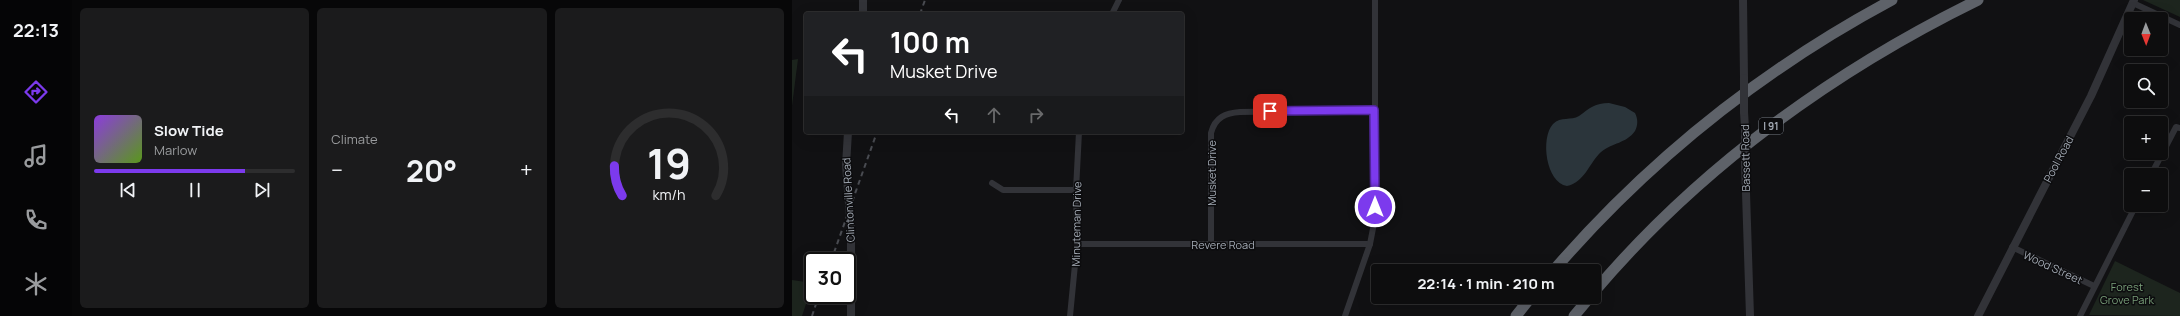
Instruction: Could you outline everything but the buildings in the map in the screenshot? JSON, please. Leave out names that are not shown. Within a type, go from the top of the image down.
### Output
[{"type":"highway","points":[[1560,264],[1624,195],[1713,116],[1797,56],[1892,0]]},
{"type":"highway","name":"I 91","points":[[1601,285],[1680,203],[1777,122],[1884,50],[1978,0]]},
{"type":"highway","points":[[1516,316],[1525,304]]},
{"type":"highway","points":[[1574,316],[1584,304]]},
{"type":"street","points":[[863,0],[863,12]]},
{"type":"street","points":[[1113,12],[1119,0]]},
{"type":"street","points":[[1345,316],[1370,244],[1375,218],[1375,0]]},
{"type":"street","name":"Bassett Road","points":[[1743,0],[1744,128],[1750,316]]},
{"type":"street","points":[[2133,1],[2180,25]]},
{"type":"street","name":"Pool Road","points":[[1978,316],[2012,247],[2091,96],[2133,1]]},
{"type":"street","name":"Musket Drive","points":[[1211,244],[1211,133],[1217,120],[1223,115],[1240,112],[1374,110]]},
{"type":"street","points":[[2155,168],[2178,127]]},
{"type":"street","name":"Clintonville Road","points":[[848,134],[846,165],[851,230],[851,316]]},
{"type":"street","name":"Minuteman Drive","points":[[1070,316],[1077,244],[1076,190],[1079,134]]},
{"type":"street","points":[[992,183],[1003,190],[1076,190]]},
{"type":"street","points":[[2080,316],[2132,212]]},
{"type":"street","name":"Revere Road","points":[[1077,244],[1370,244]]},
{"type":"street","name":"Wood Street","points":[[2012,247],[2094,286]]},
{"type":"green space","points":[[2143,0],[2180,0],[2180,17]]},
{"type":"green space","points":[[798,59],[792,106],[792,60]]},
{"type":"green space","name":"Forest Grove Park","points":[[2115,261],[2180,293],[2180,316],[2089,315]]},
{"type":"green space","points":[[792,280],[804,282],[804,304],[806,304],[802,316],[792,316]]},
{"type":"shaded area","points":[[1609,103],[1625,107],[1635,113],[1637,118],[1637,126],[1635,131],[1624,141],[1601,152],[1578,181],[1567,186],[1560,183],[1554,177],[1547,159],[1547,139],[1553,124],[1559,120],[1579,116],[1596,105]]},
{"type":"railway","points":[[921,12],[925,0]]},
{"type":"railway","points":[[834,252],[876,134]]},
{"type":"railway","points":[[812,316],[816,304]]},
{"type":"route","points":[[1270,111],[1374,110],[1375,207]]}]
